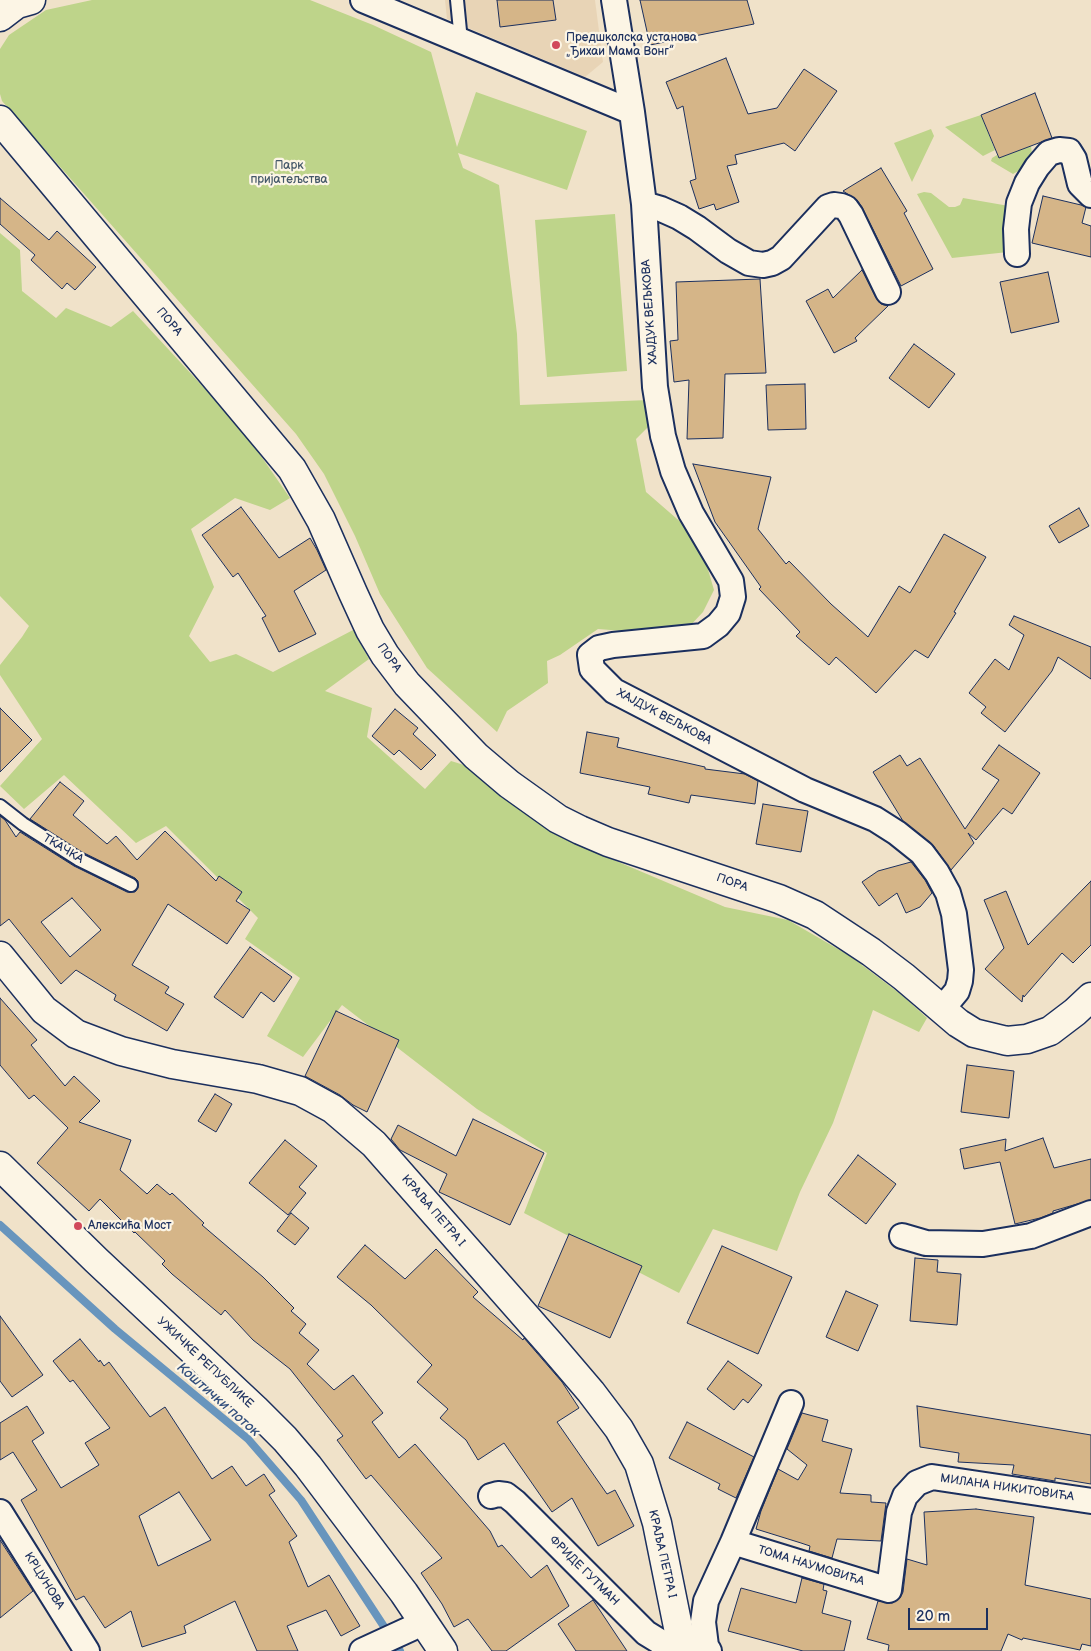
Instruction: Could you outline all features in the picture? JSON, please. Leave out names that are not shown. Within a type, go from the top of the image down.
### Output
[{"type":"main road","points":[[0,17],[17,4],[32,0]]},
{"type":"main road","name":"ПОРА","points":[[0,120],[292,469],[321,520],[356,601],[385,655],[418,696],[476,756],[532,802],[558,819],[608,842],[779,899],[815,915],[872,952],[958,1023],[974,1033],[1007,1041],[1028,1039],[1050,1031],[1091,997]]},
{"type":"main road","name":"КРАЉА ПЕТРА I","points":[[0,956],[44,1010],[76,1034],[130,1054],[172,1064],[258,1079],[300,1091],[333,1109],[374,1144],[550,1344],[619,1429],[639,1464],[652,1506],[684,1646]]},
{"type":"main road","name":"УЖИЧКЕ РЕПУБЛИКЕ","points":[[0,1166],[96,1260],[286,1439],[399,1586],[413,1626],[443,1651]]},
{"type":"street","points":[[363,0],[632,112]]},
{"type":"street","name":"ХАЈДУК ВЕЉКОВА","points":[[614,0],[632,112],[644,204],[655,388],[663,436],[672,471],[691,514],[731,581],[733,597],[728,613],[718,625],[703,636],[599,648],[590,655],[592,669],[614,691],[805,790],[875,819],[897,833],[922,853],[937,872],[948,893],[954,914],[961,970],[960,981],[957,991],[942,1009]]},
{"type":"street","points":[[1017,254],[1016,229],[1019,203],[1027,183],[1049,153],[1059,150],[1069,151],[1074,159],[1080,184],[1091,195]]},
{"type":"street","points":[[644,204],[680,217],[728,251],[749,263],[763,265],[781,258],[828,207],[834,205],[841,206],[846,208],[851,215],[888,292]]},
{"type":"street","points":[[902,1236],[926,1243],[983,1244],[1031,1236],[1091,1212]]},
{"type":"street","points":[[709,1651],[706,1646],[703,1622],[706,1601],[733,1542],[791,1403]]},
{"type":"street","name":"МИЛАНА НИКИТОВИЋА","points":[[889,1590],[899,1512],[905,1496],[917,1483],[932,1478],[1091,1501]]},
{"type":"street","name":"ФРИДЕ ГУТМАН","points":[[491,1496],[506,1494],[646,1633],[669,1645],[684,1646]]},
{"type":"street","name":"КРЦУНОВА","points":[[0,1512],[87,1651]]},
{"type":"street","name":"ТОМА НАУМОВИЋА","points":[[733,1542],[889,1590]]},
{"type":"street","points":[[371,1647],[413,1626]]},
{"type":"lane","points":[[457,0],[462,41]]},
{"type":"lane","name":"ТКАЧКА","points":[[0,806],[23,824],[78,859],[131,885]]},
{"type":"shaded area","name":"Предшколска установа „Ђихаи Мама Вонг”","points":[[445,0],[595,0],[603,62],[585,77],[447,19]]},
{"type":"green space","name":"Парк пријатељства","points":[[92,0],[310,0],[373,25],[431,52],[457,147],[476,92],[587,131],[567,190],[458,153],[463,168],[499,185],[517,334],[520,405],[649,400],[651,424],[636,439],[646,492],[684,525],[702,549],[714,590],[703,612],[688,628],[661,634],[598,629],[560,655],[547,661],[548,683],[507,711],[497,732],[427,668],[380,594],[355,536],[324,474],[296,434],[2,101],[0,94],[0,49],[9,35],[46,10]]},
{"type":"green space","points":[[981,115],[995,150],[983,156],[945,127]]},
{"type":"green space","points":[[931,129],[934,136],[912,182],[894,143]]},
{"type":"green space","points":[[1031,146],[1031,160],[1025,167],[1013,174],[991,161],[997,155],[999,158]]},
{"type":"green space","points":[[931,193],[949,207],[960,205],[963,198],[1009,206],[1008,252],[952,258],[917,194]]},
{"type":"green space","points":[[615,214],[627,371],[547,377],[535,220]]},
{"type":"green space","points":[[0,233],[20,250],[22,291],[56,318],[66,308],[111,327],[133,311],[243,430],[290,498],[270,510],[235,498],[191,529],[214,587],[189,636],[210,662],[236,654],[273,672],[353,630],[369,659],[325,691],[372,708],[367,737],[425,789],[451,761],[464,765],[564,839],[725,907],[788,920],[850,956],[903,996],[927,1018],[919,1032],[873,1010],[833,1123],[800,1192],[777,1251],[713,1229],[679,1293],[524,1213],[547,1153],[477,1109],[342,1005],[303,1057],[267,1036],[300,978],[245,939],[258,918],[166,826],[136,843],[64,775],[24,809],[0,786],[42,739],[0,675],[0,665],[29,626],[0,596]]},
{"type":"building","points":[[497,0],[553,0],[556,20],[500,27]]},
{"type":"building","points":[[640,0],[747,0],[754,24],[650,45]]},
{"type":"building","points":[[726,58],[748,114],[777,108],[804,69],[837,91],[795,151],[784,143],[735,155],[737,164],[727,166],[739,202],[716,210],[714,204],[699,209],[690,181],[696,179],[683,106],[677,109],[666,82]]},
{"type":"building","points":[[1035,93],[1052,138],[999,158],[981,115]]},
{"type":"building","points":[[881,168],[907,211],[904,213],[933,269],[901,286],[862,207],[857,200],[843,191]]},
{"type":"building","points":[[1043,196],[1086,207],[1082,223],[1091,226],[1091,257],[1032,243]]},
{"type":"building","points":[[0,198],[49,240],[57,231],[96,267],[75,290],[67,283],[62,289],[31,260],[35,255],[0,224]]},
{"type":"building","points":[[862,270],[876,298],[881,304],[888,306],[855,338],[857,341],[834,353],[806,301],[828,289],[833,298]]},
{"type":"building","points":[[1048,272],[1059,322],[1011,333],[1000,282]]},
{"type":"building","points":[[760,279],[766,373],[725,374],[723,438],[687,439],[689,380],[674,382],[670,341],[678,340],[676,282]]},
{"type":"building","points":[[914,344],[955,374],[929,408],[889,378]]},
{"type":"building","points":[[805,384],[806,429],[768,430],[766,385]]},
{"type":"building","points":[[693,464],[771,477],[758,529],[786,564],[789,561],[831,604],[868,637],[899,586],[910,593],[944,534],[986,557],[954,612],[956,613],[928,658],[915,650],[876,693],[836,657],[829,665],[796,636],[800,632],[759,589],[761,587],[715,522]]},
{"type":"building","points":[[241,507],[279,558],[310,538],[326,570],[294,591],[316,634],[279,652],[262,618],[266,616],[238,573],[233,577],[202,535]]},
{"type":"building","points":[[1079,508],[1089,526],[1059,543],[1049,526]]},
{"type":"building","points":[[1014,616],[1091,647],[1091,679],[1058,657],[1052,671],[1005,732],[981,713],[986,707],[969,693],[995,659],[1009,670],[1024,635],[1009,625]]},
{"type":"building","points":[[0,708],[32,740],[0,772]]},
{"type":"building","points":[[395,709],[418,728],[413,734],[436,755],[421,770],[399,750],[394,755],[372,736]]},
{"type":"building","points":[[587,732],[619,738],[617,747],[705,767],[705,769],[745,774],[758,781],[755,804],[691,795],[689,803],[648,794],[650,787],[580,773]]},
{"type":"building","points":[[999,745],[1040,773],[1012,814],[1003,808],[976,840],[968,833],[974,843],[951,870],[933,845],[903,821],[873,772],[900,755],[907,766],[920,758],[965,829],[999,780],[982,769]]},
{"type":"building","points":[[60,782],[84,801],[73,815],[107,844],[116,836],[137,860],[165,831],[216,881],[219,876],[242,892],[236,901],[250,910],[227,944],[168,904],[132,965],[169,987],[165,993],[184,1004],[167,1031],[114,1000],[116,995],[76,970],[61,984],[9,919],[0,926],[0,816],[5,820],[16,837],[20,832],[74,866],[127,892],[135,892],[138,888],[138,881],[135,878],[82,852],[30,819]],"holes":[[[72,898],[101,930],[70,957],[41,922]]]},
{"type":"building","points":[[763,804],[808,811],[801,852],[756,844]]},
{"type":"building","points":[[911,862],[932,893],[920,907],[906,913],[897,893],[879,906],[862,882],[878,871]]},
{"type":"building","points":[[1091,881],[1091,945],[1073,963],[1062,953],[1024,997],[1023,995],[1022,1002],[985,969],[1004,948],[984,900],[1006,891],[1028,945]]},
{"type":"building","points":[[250,947],[292,977],[274,1002],[261,992],[243,1018],[214,997]]},
{"type":"building","points":[[0,998],[37,1040],[31,1045],[65,1086],[74,1076],[100,1101],[79,1122],[131,1140],[120,1170],[147,1194],[157,1184],[170,1195],[172,1193],[204,1223],[202,1225],[263,1277],[294,1308],[291,1311],[306,1324],[299,1333],[319,1350],[307,1364],[334,1390],[353,1375],[383,1413],[372,1422],[399,1458],[415,1444],[490,1531],[498,1547],[502,1545],[531,1578],[547,1565],[569,1606],[506,1651],[492,1651],[468,1619],[454,1627],[442,1604],[421,1573],[442,1558],[371,1475],[366,1479],[337,1440],[343,1436],[290,1369],[253,1340],[225,1310],[221,1315],[172,1274],[162,1264],[165,1261],[100,1199],[89,1211],[37,1163],[68,1128],[34,1095],[29,1099],[0,1065]]},
{"type":"building","points":[[336,1011],[399,1040],[367,1112],[305,1076]]},
{"type":"building","points":[[967,1065],[1014,1071],[1009,1118],[961,1112]]},
{"type":"building","points":[[215,1094],[232,1104],[216,1132],[198,1121]]},
{"type":"building","points":[[473,1119],[544,1153],[510,1225],[439,1192],[447,1174],[400,1150],[391,1139],[398,1125],[456,1156]]},
{"type":"building","points":[[1043,1138],[1054,1168],[1091,1159],[1091,1200],[1053,1211],[1053,1213],[1040,1218],[1015,1224],[1000,1162],[964,1169],[960,1149],[1006,1139],[1005,1151]]},
{"type":"building","points":[[285,1140],[317,1166],[299,1187],[306,1193],[288,1215],[249,1183]]},
{"type":"building","points":[[858,1155],[896,1184],[866,1224],[828,1195]]},
{"type":"building","points":[[291,1213],[309,1228],[295,1245],[277,1231]]},
{"type":"building","points":[[569,1234],[642,1266],[610,1338],[538,1306]]},
{"type":"building","points":[[365,1245],[405,1279],[436,1249],[478,1292],[473,1297],[523,1340],[524,1338],[562,1382],[579,1408],[557,1422],[607,1494],[615,1490],[634,1526],[598,1546],[572,1498],[552,1512],[504,1443],[478,1460],[466,1440],[440,1418],[448,1409],[417,1382],[432,1365],[371,1305],[337,1277]]},
{"type":"building","points":[[722,1246],[792,1277],[758,1354],[687,1323]]},
{"type":"building","points":[[915,1258],[938,1260],[937,1272],[961,1274],[957,1325],[910,1321]]},
{"type":"building","points":[[846,1291],[878,1305],[858,1351],[826,1337]]},
{"type":"building","points":[[0,1316],[43,1375],[12,1397],[0,1381]]},
{"type":"building","points":[[80,1339],[104,1366],[109,1362],[150,1417],[165,1407],[212,1479],[232,1466],[246,1486],[264,1474],[275,1491],[269,1495],[297,1536],[289,1542],[308,1587],[329,1575],[360,1626],[341,1636],[326,1610],[287,1626],[298,1651],[257,1651],[235,1601],[184,1626],[186,1633],[142,1647],[131,1611],[105,1628],[84,1596],[76,1600],[21,1500],[37,1490],[13,1452],[0,1460],[0,1423],[27,1406],[44,1433],[32,1441],[61,1488],[99,1465],[85,1443],[110,1428],[73,1380],[70,1382],[53,1361]],"holes":[[[179,1492],[211,1540],[158,1566],[139,1516]]]},
{"type":"building","points":[[728,1361],[762,1385],[748,1403],[743,1399],[734,1410],[707,1389]]},
{"type":"building","points":[[917,1406],[1091,1435],[1091,1484],[1055,1478],[1055,1481],[1012,1474],[1014,1465],[958,1462],[959,1453],[920,1447]]},
{"type":"building","points":[[802,1413],[828,1420],[822,1441],[852,1449],[840,1493],[871,1495],[871,1502],[886,1503],[881,1541],[837,1539],[832,1558],[809,1551],[810,1546],[756,1529],[761,1511],[778,1469],[798,1480],[807,1465],[787,1449]]},
{"type":"building","points":[[687,1422],[754,1457],[736,1498],[718,1489],[720,1484],[669,1458]]},
{"type":"building","points":[[976,1509],[1034,1517],[1025,1585],[1091,1599],[1091,1646],[1082,1644],[1080,1650],[1023,1638],[1022,1640],[1008,1634],[1001,1651],[888,1651],[889,1645],[867,1639],[878,1601],[892,1603],[900,1598],[903,1592],[907,1559],[927,1565],[924,1512]]},
{"type":"building","points":[[0,1540],[33,1591],[0,1618]]},
{"type":"building","points":[[802,1578],[824,1584],[823,1590],[827,1591],[822,1613],[851,1621],[844,1651],[803,1651],[728,1631],[741,1588],[796,1603]]},
{"type":"building","points":[[593,1600],[627,1651],[576,1651],[558,1624]]},
{"type":"waterway","name":"Коштички поток","points":[[0,1225],[115,1329],[248,1439],[301,1500],[400,1651]]},
{"type":"place","name":"Предшколска установа „Ђихаи Мама Вонг”","points":[[556,45]]},
{"type":"place","name":"Алексића Мост","points":[[78,1226]]}]
